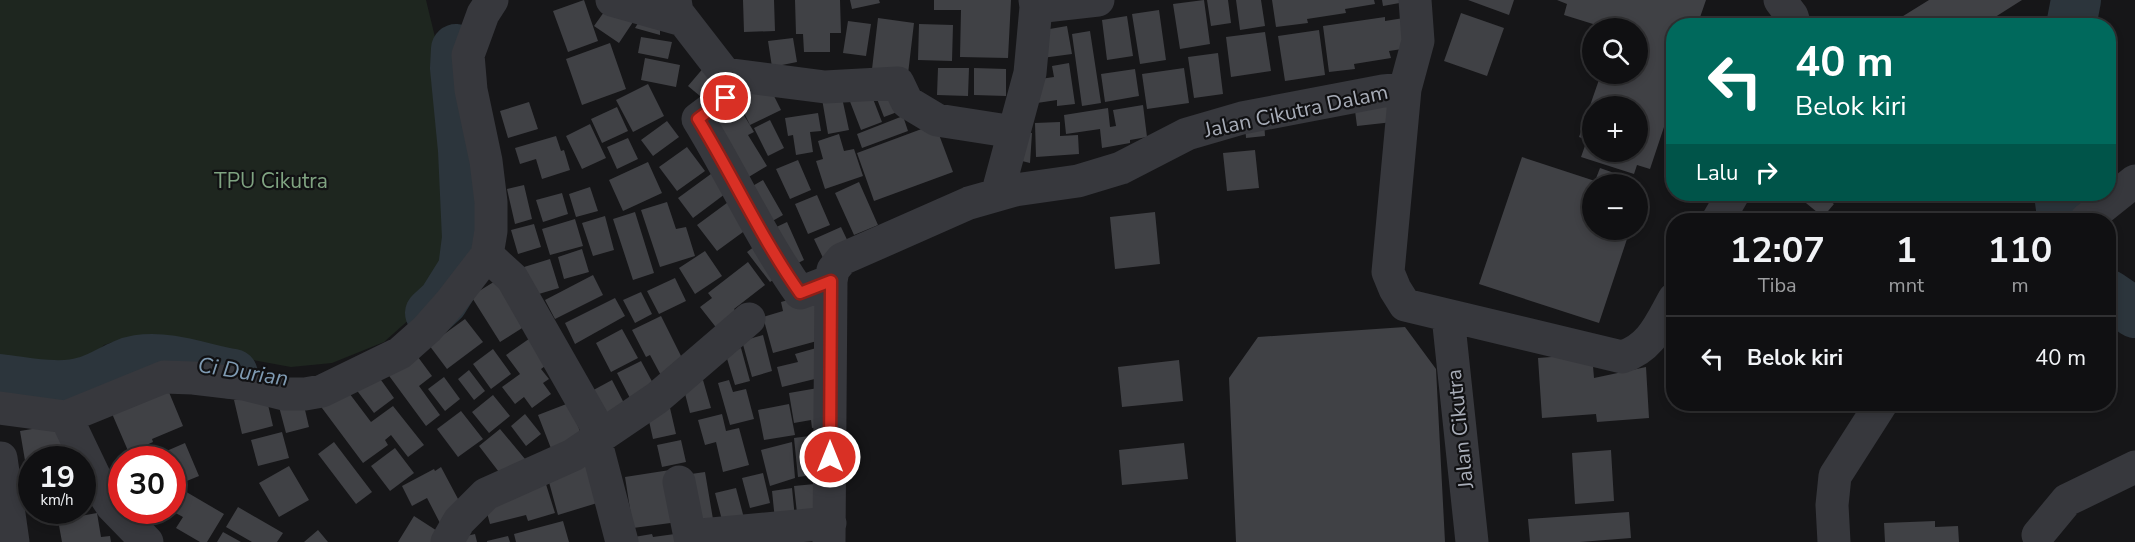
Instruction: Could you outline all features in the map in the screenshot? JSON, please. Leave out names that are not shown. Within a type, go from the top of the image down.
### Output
[{"type":"street","points":[[0,408],[66,417],[164,377],[244,384],[284,394],[322,392],[400,352],[427,329],[487,255],[491,231],[491,202],[486,161],[471,90],[468,55],[483,14],[492,0]]},
{"type":"street","points":[[612,0],[679,10],[725,74],[726,98],[698,119],[781,267],[800,293],[831,281],[829,532],[691,539],[680,482]]},
{"type":"street","points":[[997,195],[1030,74],[1036,4],[1098,0]]},
{"type":"street","points":[[1415,0],[1418,41],[1405,89],[1388,272],[1405,305],[1622,357],[1636,352],[1647,344],[1666,312]]},
{"type":"street","points":[[1780,0],[1793,18]]},
{"type":"street","points":[[725,74],[825,87],[898,83],[907,102],[937,120],[1014,132]]},
{"type":"street","name":"Jalan Cikutra Dalam","points":[[831,281],[833,270],[842,259],[969,203],[1015,190],[1078,181],[1121,168],[1187,134],[1242,118],[1383,91],[1405,89]]},
{"type":"street","points":[[2116,196],[2135,181]]},
{"type":"street","points":[[2095,213],[2110,201]]},
{"type":"street","points":[[487,255],[512,278],[598,437],[622,542]]},
{"type":"street","name":"Jalan Cikutra","points":[[1448,316],[1472,542]]},
{"type":"street","points":[[447,542],[459,521],[486,494],[573,455],[657,398],[749,319]]},
{"type":"street","points":[[1834,542],[1832,505],[1835,476],[1877,411]]},
{"type":"street","points":[[66,417],[100,488],[112,506],[147,542]]},
{"type":"street","points":[[1,458],[13,542]]},
{"type":"street","points":[[2038,535],[2067,500],[2135,467]]},
{"type":"green space","name":"TPU Cikutra","points":[[0,0],[426,0],[442,66],[454,212],[454,263],[445,284],[384,342],[332,363],[291,367],[140,339],[122,339],[104,345],[92,357],[75,363],[0,357]]},
{"type":"building","points":[[584,0],[598,41],[568,52],[553,11]]},
{"type":"building","points":[[743,0],[774,0],[775,31],[744,32]]},
{"type":"building","points":[[795,0],[840,0],[841,33],[830,33],[830,52],[804,52],[803,34],[796,34]]},
{"type":"building","points":[[850,0],[879,0],[880,3],[852,9]]},
{"type":"building","points":[[934,0],[1011,0],[1008,58],[960,57],[961,10],[934,10]]},
{"type":"building","points":[[1204,0],[1210,44],[1180,49],[1173,4]]},
{"type":"building","points":[[1207,0],[1228,0],[1231,23],[1211,26]]},
{"type":"building","points":[[1236,0],[1261,0],[1265,26],[1240,30]]},
{"type":"building","points":[[1272,0],[1374,0],[1375,4],[1345,9],[1346,13],[1307,19],[1308,23],[1276,27]]},
{"type":"building","points":[[1382,0],[1405,0],[1405,2],[1383,6]]},
{"type":"building","points":[[1468,0],[1514,0],[1509,15]]},
{"type":"building","points":[[1557,0],[1706,0],[1700,18],[1666,18],[1666,121],[1650,169],[1637,165],[1634,174],[1597,162],[1648,162],[1648,96],[1593,96],[1598,84],[1648,84],[1648,18],[1582,18],[1582,21],[1564,15],[1567,4]]},
{"type":"building","points":[[1929,0],[2022,0],[1994,18],[1900,18]]},
{"type":"building","points":[[609,5],[633,22],[619,43],[594,26]]},
{"type":"building","points":[[1159,10],[1166,60],[1140,64],[1132,14]]},
{"type":"building","points":[[1461,13],[1504,28],[1487,76],[1444,61]]},
{"type":"building","points":[[1127,16],[1133,56],[1107,60],[1102,20]]},
{"type":"building","points":[[1385,17],[1385,21],[1410,17],[1415,47],[1389,51],[1391,58],[1354,64],[1355,69],[1329,72],[1323,26]]},
{"type":"building","points":[[878,18],[914,23],[908,74],[872,69]]},
{"type":"building","points":[[640,20],[660,20],[660,35],[635,28]]},
{"type":"building","points":[[848,21],[871,24],[866,56],[843,53]]},
{"type":"building","points":[[919,24],[953,25],[952,61],[918,60]]},
{"type":"building","points":[[1067,26],[1072,54],[1042,58],[1038,31]]},
{"type":"building","points":[[1319,30],[1325,75],[1285,81],[1278,36]]},
{"type":"building","points":[[1090,31],[1101,103],[1082,106],[1072,34]]},
{"type":"building","points":[[1265,32],[1271,71],[1231,77],[1226,37]]},
{"type":"building","points":[[641,37],[672,42],[668,59],[638,53]]},
{"type":"building","points":[[793,38],[797,62],[772,67],[768,41]]},
{"type":"building","points":[[610,43],[626,89],[582,105],[566,59]]},
{"type":"building","points":[[1218,53],[1223,94],[1194,98],[1188,57]]},
{"type":"building","points":[[645,58],[680,65],[676,87],[641,80]]},
{"type":"building","points":[[1069,63],[1075,104],[1057,106],[1057,100],[1037,103],[1033,80],[1054,77],[1052,66]]},
{"type":"building","points":[[705,66],[723,80],[706,101],[688,86]]},
{"type":"building","points":[[938,68],[969,68],[968,96],[937,95]]},
{"type":"building","points":[[974,68],[1006,69],[1006,96],[974,95]]},
{"type":"building","points":[[1184,68],[1189,103],[1147,109],[1142,74]]},
{"type":"building","points":[[1135,69],[1139,96],[1105,102],[1101,74]]},
{"type":"building","points":[[766,80],[781,110],[750,125],[735,95]]},
{"type":"building","points":[[648,84],[664,116],[633,132],[616,100]]},
{"type":"building","points":[[870,91],[882,122],[861,130],[849,99]]},
{"type":"building","points":[[899,91],[905,109],[884,117],[877,99]]},
{"type":"building","points":[[821,93],[841,93],[849,130],[828,134]]},
{"type":"building","points":[[1390,99],[1393,122],[1357,126],[1354,103]]},
{"type":"building","points":[[735,100],[754,132],[748,135],[767,166],[747,178],[703,119]]},
{"type":"building","points":[[529,102],[538,129],[508,138],[500,111]]},
{"type":"building","points":[[1143,105],[1147,137],[1102,148],[1100,129],[1066,134],[1064,115],[1108,108],[1110,127],[1116,126],[1113,110]]},
{"type":"building","points":[[617,107],[628,131],[602,143],[591,119]]},
{"type":"building","points":[[818,113],[821,131],[810,132],[813,152],[796,155],[793,135],[788,136],[785,118]]},
{"type":"building","points":[[903,116],[908,131],[862,148],[857,134]]},
{"type":"building","points":[[770,120],[784,148],[768,156],[754,128]]},
{"type":"building","points":[[667,121],[679,137],[653,156],[641,140]]},
{"type":"building","points":[[1264,121],[1265,136],[1246,138],[1245,123]]},
{"type":"building","points":[[1060,122],[1060,136],[1078,135],[1079,154],[1036,157],[1035,123]]},
{"type":"building","points":[[590,124],[606,158],[582,169],[566,136]]},
{"type":"building","points":[[935,124],[953,172],[874,201],[857,153]]},
{"type":"building","points":[[1019,131],[1032,133],[1030,163],[1018,160]]},
{"type":"building","points":[[839,134],[844,151],[854,149],[863,176],[825,189],[816,161],[823,159],[818,141]]},
{"type":"building","points":[[556,136],[561,151],[564,150],[570,170],[542,179],[536,159],[520,164],[515,148]]},
{"type":"building","points":[[628,138],[638,159],[617,169],[607,147]]},
{"type":"building","points":[[687,147],[705,171],[677,191],[659,167]]},
{"type":"building","points":[[1255,150],[1259,188],[1227,191],[1223,153]]},
{"type":"building","points":[[1522,157],[1582,177],[1582,240],[1627,240],[1599,323],[1479,284]]},
{"type":"building","points":[[798,160],[811,190],[790,199],[776,169]]},
{"type":"building","points":[[648,162],[662,193],[623,211],[609,180]]},
{"type":"building","points":[[1600,168],[1617,174],[1598,174]]},
{"type":"building","points":[[715,171],[729,191],[693,218],[678,198]]},
{"type":"building","points":[[763,180],[783,215],[762,227],[742,192]]},
{"type":"building","points":[[859,182],[878,225],[854,235],[835,193]]},
{"type":"building","points":[[524,185],[532,219],[515,224],[507,189]]},
{"type":"building","points":[[590,187],[598,211],[576,217],[569,194]]},
{"type":"building","points":[[562,193],[568,214],[543,222],[536,200]]},
{"type":"building","points":[[817,195],[830,225],[808,234],[795,204]]},
{"type":"building","points":[[735,197],[754,224],[717,251],[697,225]]},
{"type":"building","points":[[1804,201],[1830,201],[1834,204],[1826,213],[1818,213]]},
{"type":"building","points":[[667,202],[676,229],[686,227],[695,256],[660,267],[641,210]]},
{"type":"building","points":[[635,212],[654,273],[633,280],[613,219]]},
{"type":"building","points":[[1155,212],[1160,264],[1115,269],[1110,217]]},
{"type":"building","points":[[605,216],[614,250],[593,256],[582,223]]},
{"type":"building","points":[[575,219],[583,246],[550,255],[542,229]]},
{"type":"building","points":[[787,222],[804,260],[786,269],[768,231]]},
{"type":"building","points":[[534,224],[541,247],[518,254],[511,230]]},
{"type":"building","points":[[841,227],[851,248],[824,260],[814,239]]},
{"type":"building","points":[[759,243],[783,273],[770,282],[747,252]]},
{"type":"building","points":[[582,249],[589,272],[564,279],[558,257]]},
{"type":"building","points":[[705,251],[722,276],[695,294],[679,268]]},
{"type":"building","points":[[550,259],[559,288],[532,296],[524,267]]},
{"type":"building","points":[[748,262],[765,285],[734,309],[742,319],[722,335],[700,307],[712,298],[708,293]]},
{"type":"building","points":[[505,275],[530,323],[500,342],[471,296]]},
{"type":"building","points":[[593,275],[603,295],[555,319],[545,300]]},
{"type":"building","points":[[675,278],[686,301],[659,314],[647,291]]},
{"type":"building","points":[[641,292],[652,314],[635,323],[623,300]]},
{"type":"building","points":[[816,292],[828,338],[773,353],[763,317],[783,311],[781,302]]},
{"type":"building","points":[[615,298],[625,316],[575,344],[565,323]]},
{"type":"building","points":[[661,316],[687,368],[664,381],[650,355],[646,357],[632,330]]},
{"type":"building","points":[[465,319],[483,342],[447,369],[429,345]]},
{"type":"building","points":[[1405,327],[1436,369],[1445,542],[1236,542],[1229,378],[1258,337]]},
{"type":"building","points":[[622,329],[638,358],[611,372],[596,343]]},
{"type":"building","points":[[536,334],[555,359],[541,369],[549,379],[543,383],[551,394],[532,408],[524,397],[515,404],[502,387],[520,374],[506,355]]},
{"type":"building","points":[[763,335],[772,371],[752,377],[742,341]]},
{"type":"building","points":[[820,347],[827,376],[782,387],[777,367],[798,362],[795,354]]},
{"type":"building","points":[[741,348],[750,381],[735,385],[725,352]]},
{"type":"building","points":[[493,349],[511,374],[491,389],[473,364]]},
{"type":"building","points":[[415,353],[432,376],[419,386],[440,415],[426,426],[387,373]]},
{"type":"building","points":[[1592,354],[1594,378],[1646,367],[1649,418],[1597,422],[1596,414],[1542,418],[1538,358]]},
{"type":"building","points":[[1179,360],[1183,401],[1122,407],[1118,367]]},
{"type":"building","points":[[641,361],[655,387],[631,400],[617,373]]},
{"type":"building","points":[[373,369],[394,398],[374,413],[352,384]]},
{"type":"building","points":[[469,370],[485,391],[474,400],[458,379]]},
{"type":"building","points":[[444,377],[460,399],[445,411],[428,389]]},
{"type":"building","points":[[612,380],[625,405],[601,418],[588,393]]},
{"type":"building","points":[[703,380],[711,408],[690,413],[683,386]]},
{"type":"building","points":[[729,380],[733,392],[746,389],[754,419],[730,425],[718,383]]},
{"type":"building","points":[[166,385],[183,426],[152,439],[153,442],[144,446],[126,446],[110,409]]},
{"type":"building","points":[[343,385],[371,422],[393,406],[424,445],[408,457],[391,435],[385,440],[388,445],[363,463],[319,404]]},
{"type":"building","points":[[818,388],[827,426],[812,428],[811,420],[794,423],[789,393]]},
{"type":"building","points":[[265,392],[273,426],[242,434],[234,400]]},
{"type":"building","points":[[493,395],[510,416],[489,433],[472,412]]},
{"type":"building","points":[[302,397],[309,427],[286,433],[278,403]]},
{"type":"building","points":[[569,403],[583,439],[552,451],[538,415]]},
{"type":"building","points":[[789,404],[795,435],[764,440],[758,410]]},
{"type":"building","points":[[670,408],[676,434],[653,439],[647,412]]},
{"type":"building","points":[[461,411],[483,439],[458,457],[437,429]]},
{"type":"building","points":[[525,414],[541,434],[526,446],[511,426]]},
{"type":"building","points":[[722,414],[726,431],[739,428],[749,465],[723,472],[716,442],[705,445],[698,420]]},
{"type":"building","points":[[62,424],[65,446],[23,446],[20,431]]},
{"type":"building","points":[[500,429],[525,459],[502,476],[479,446]]},
{"type":"building","points":[[282,432],[289,458],[258,466],[251,440]]},
{"type":"building","points":[[825,434],[828,473],[798,477],[794,438]]},
{"type":"building","points":[[681,440],[686,462],[662,467],[657,445]]},
{"type":"building","points":[[334,442],[372,492],[356,504],[318,454]]},
{"type":"building","points":[[792,442],[795,478],[770,486],[761,450]]},
{"type":"building","points":[[185,443],[199,476],[186,481],[186,446],[178,446]]},
{"type":"building","points":[[1184,443],[1188,479],[1122,485],[1119,450]]},
{"type":"building","points":[[395,448],[414,473],[390,491],[371,466]]},
{"type":"building","points":[[1611,450],[1614,501],[1575,504],[1572,453]]},
{"type":"building","points":[[597,462],[607,500],[558,515],[547,475]]},
{"type":"building","points":[[289,466],[309,500],[279,517],[259,483]]},
{"type":"building","points":[[441,467],[465,512],[441,525],[427,498],[412,506],[402,486]]},
{"type":"building","points":[[670,470],[678,522],[633,528],[625,477]]},
{"type":"building","points":[[705,472],[714,525],[692,529],[684,475]]},
{"type":"building","points":[[763,473],[770,503],[750,508],[742,478]]},
{"type":"building","points":[[545,481],[555,513],[528,521],[526,515],[490,524],[483,498]]},
{"type":"building","points":[[825,483],[829,518],[798,522],[794,486]]},
{"type":"building","points":[[736,488],[744,518],[723,524],[715,493]]},
{"type":"building","points":[[792,488],[795,518],[775,520],[772,491]]},
{"type":"building","points":[[186,492],[224,514],[207,542],[200,542],[176,528],[179,524],[186,524]]},
{"type":"building","points":[[238,507],[283,533],[277,542],[252,542],[226,527]]},
{"type":"building","points":[[1629,512],[1631,538],[1580,542],[1530,542],[1528,519]]},
{"type":"building","points":[[96,513],[101,537],[110,536],[111,542],[62,542],[59,524],[96,524]]},
{"type":"building","points":[[414,516],[445,536],[442,542],[398,542]]},
{"type":"building","points":[[563,521],[569,542],[516,542],[514,534]]},
{"type":"building","points":[[1935,521],[1935,527],[1958,526],[1959,542],[1885,542],[1884,523]]},
{"type":"building","points":[[318,530],[328,542],[304,542]]},
{"type":"building","points":[[223,532],[241,542],[217,542]]},
{"type":"building","points":[[682,533],[684,542],[629,542],[628,538],[652,534],[653,537]]},
{"type":"building","points":[[475,534],[477,542],[455,542],[454,539]]},
{"type":"building","points":[[508,536],[510,542],[487,542],[487,541]]},
{"type":"waterway","name":"Ci Durian","points":[[2073,18],[2076,0]]},
{"type":"waterway","name":"Ci Durian","points":[[430,313],[443,301],[463,269],[467,238],[463,150],[455,68],[456,49]]},
{"type":"waterway","name":"Ci Durian","points":[[2060,201],[2062,213]]},
{"type":"waterway","name":"Ci Durian","points":[[2116,300],[2135,313]]},
{"type":"waterway","name":"Ci Durian","points":[[0,379],[44,384],[77,384],[131,362],[150,359],[174,361],[233,374]]},
{"type":"route","points":[[726,98],[698,119],[781,267],[800,293],[831,281],[830,457]]}]
